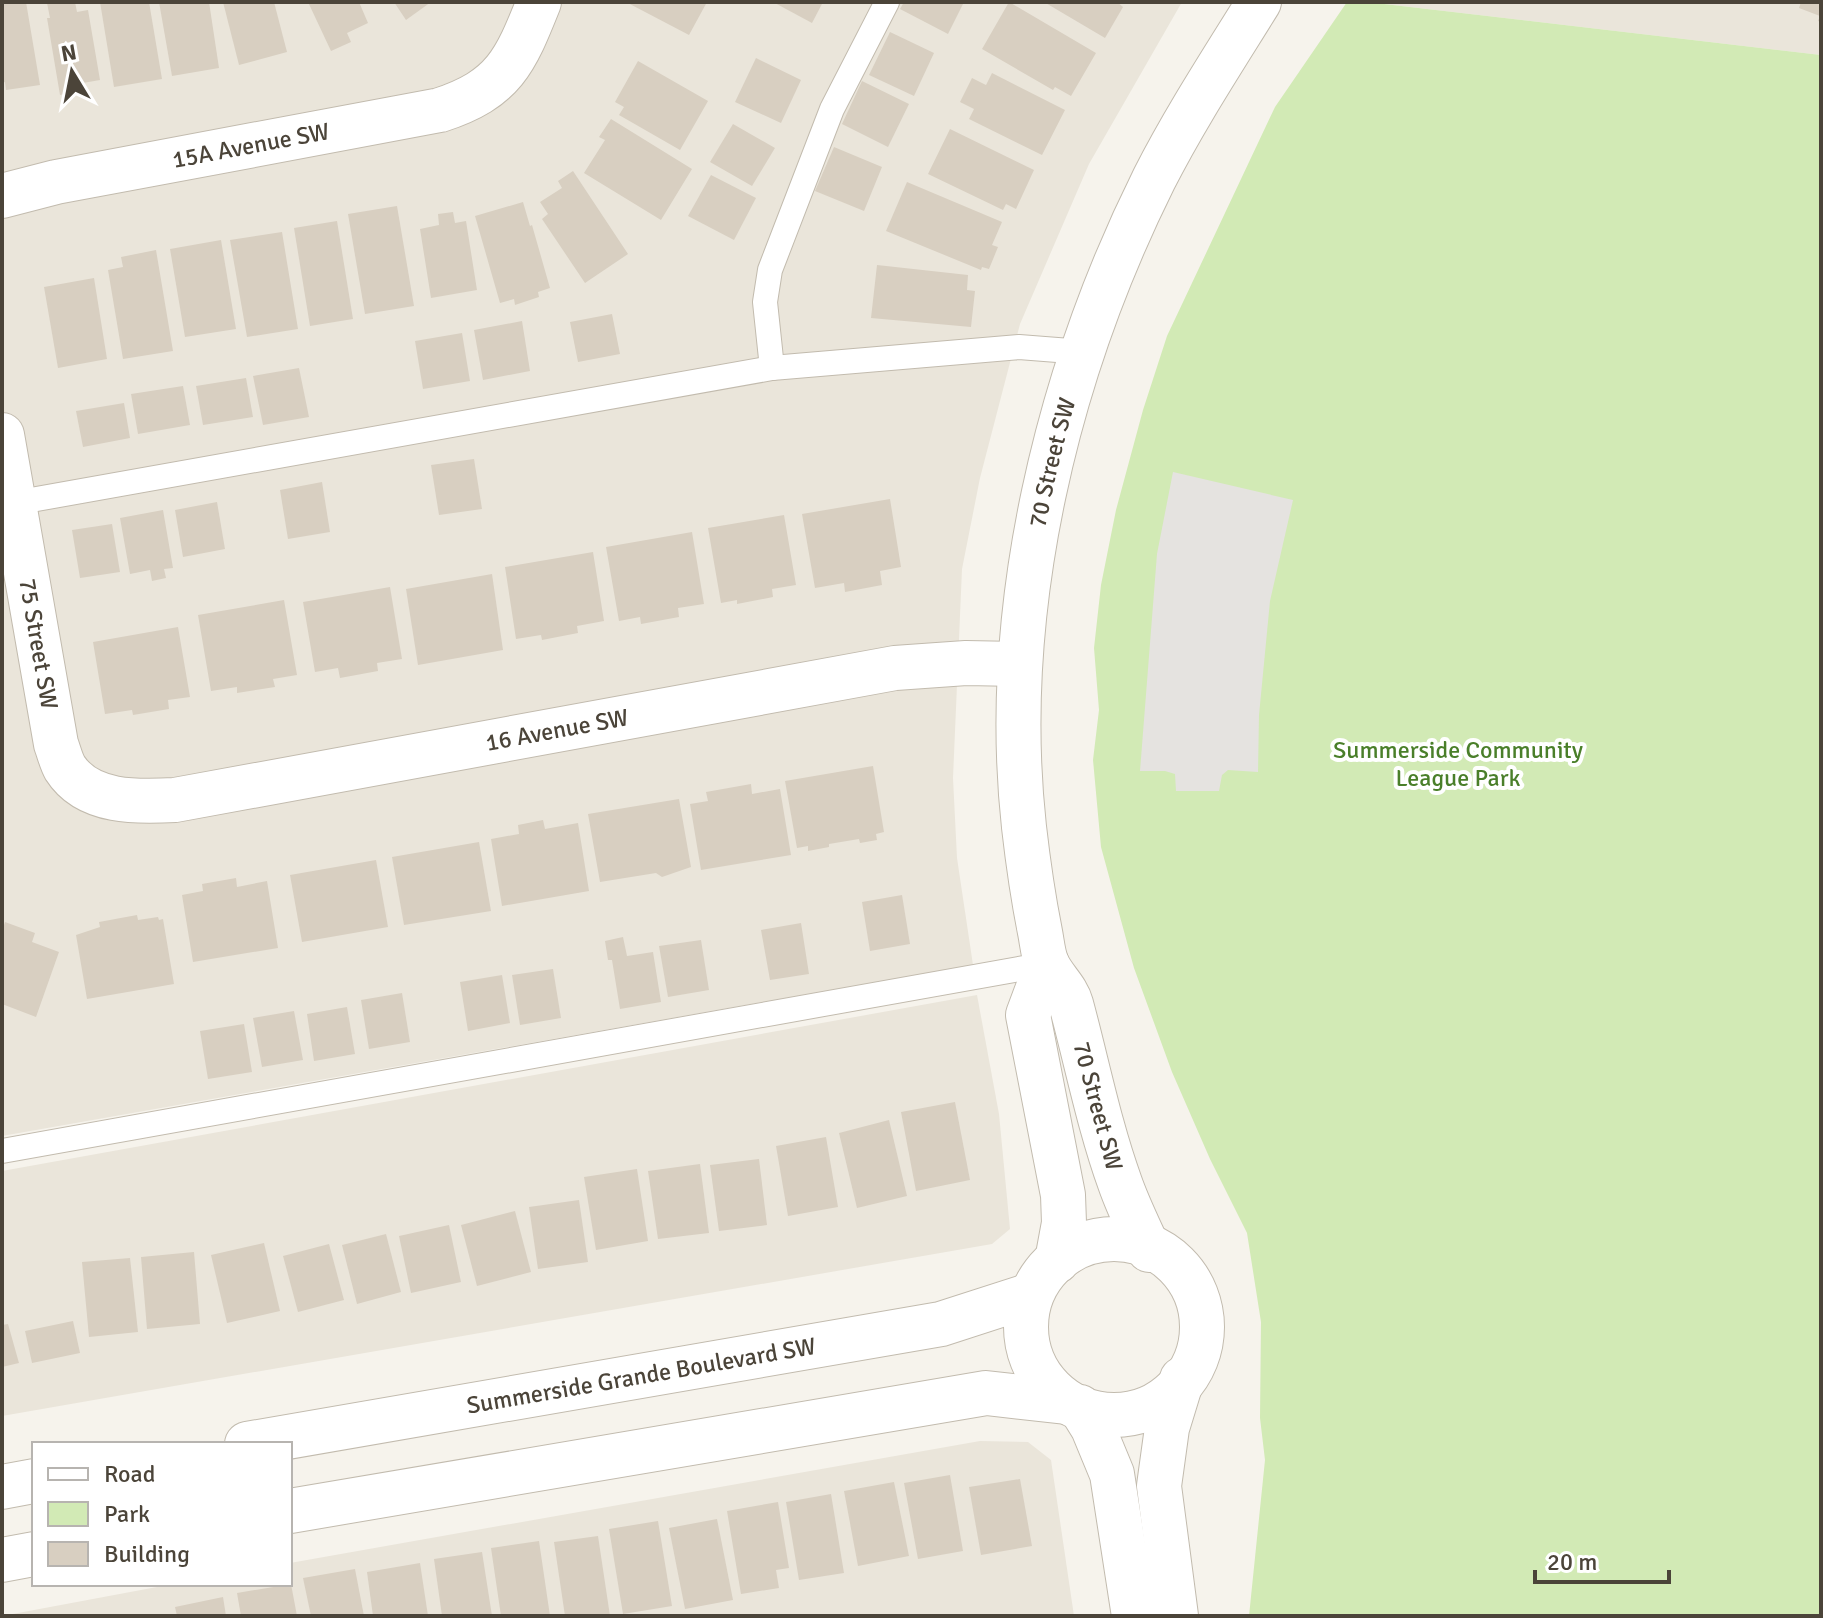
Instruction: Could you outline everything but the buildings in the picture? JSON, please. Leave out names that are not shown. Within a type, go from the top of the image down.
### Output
[{"type":"street","name":"15A Avenue SW","points":[[2,196],[56,182],[440,110],[469,100],[493,85],[509,66],[539,2]]},
{"type":"street","name":"70 Street SW","points":[[1149,1250],[1120,1186],[1069,998],[1047,964],[1034,902],[1020,792],[1019,664],[1040,516],[1058,437],[1083,352],[1114,268],[1154,178],[1206,86],[1259,2]]},
{"type":"street","name":"75 Street SW","points":[[2,435],[56,744],[65,767],[77,781],[95,791]]},
{"type":"street","name":"16 Avenue SW","points":[[95,791],[136,802],[175,800],[895,668],[966,663],[1019,664]]},
{"type":"street","name":"70 Street SW","points":[[1044,1278],[1064,1223],[1063,1195],[1028,1015],[1047,964]]},
{"type":"street","points":[[292,1511],[986,1393],[1073,1404],[1105,1415],[1148,1409],[1167,1398],[1195,1363],[1201,1341],[1202,1317],[1196,1294],[1185,1274],[1168,1258],[1121,1239],[1093,1241],[1067,1252],[1044,1278],[1025,1319],[1026,1343],[1034,1366],[1047,1386],[1073,1404],[1093,1428],[1112,1474],[1134,1616]]},
{"type":"street","name":"Summerside Grande Boulevard SW","points":[[259,1442],[941,1324],[1044,1278]]},
{"type":"street","points":[[1176,1616],[1159,1486],[1164,1441],[1182,1379]]},
{"type":"street","points":[[2,1487],[32,1481]]},
{"type":"street","points":[[2,1560],[32,1554]]},
{"type":"lane","points":[[772,368],[765,302],[770,270],[832,109],[887,2]]},
{"type":"lane","points":[[14,503],[772,368],[1019,347],[1083,352]]},
{"type":"lane","points":[[2,1151],[1047,964]]},
{"type":"shaded area","points":[[2,2],[1182,2],[1089,164],[1020,324],[980,478],[962,569],[953,778],[957,858],[973,965],[2,1136]]},
{"type":"shaded area","points":[[1367,2],[1821,2],[1821,55]]},
{"type":"shaded area","points":[[1173,472],[1293,500],[1270,601],[1259,715],[1258,772],[1228,770],[1222,775],[1219,791],[1176,791],[1175,774],[1140,771],[1157,554]]},
{"type":"shaded area","points":[[977,995],[999,1114],[1010,1229],[992,1244],[2,1416],[2,1171]]},
{"type":"shaded area","points":[[980,1441],[1028,1442],[1051,1460],[1074,1616],[2,1616],[162,1586],[292,1586],[292,1563]]},
{"type":"green space","name":"Summerside Community League Park","points":[[1347,2],[1821,55],[1821,1616],[1249,1616],[1265,1460],[1260,1418],[1261,1322],[1247,1233],[1172,1072],[1134,968],[1101,847],[1093,760],[1099,710],[1094,648],[1101,585],[1116,510],[1167,336],[1275,107]]}]
